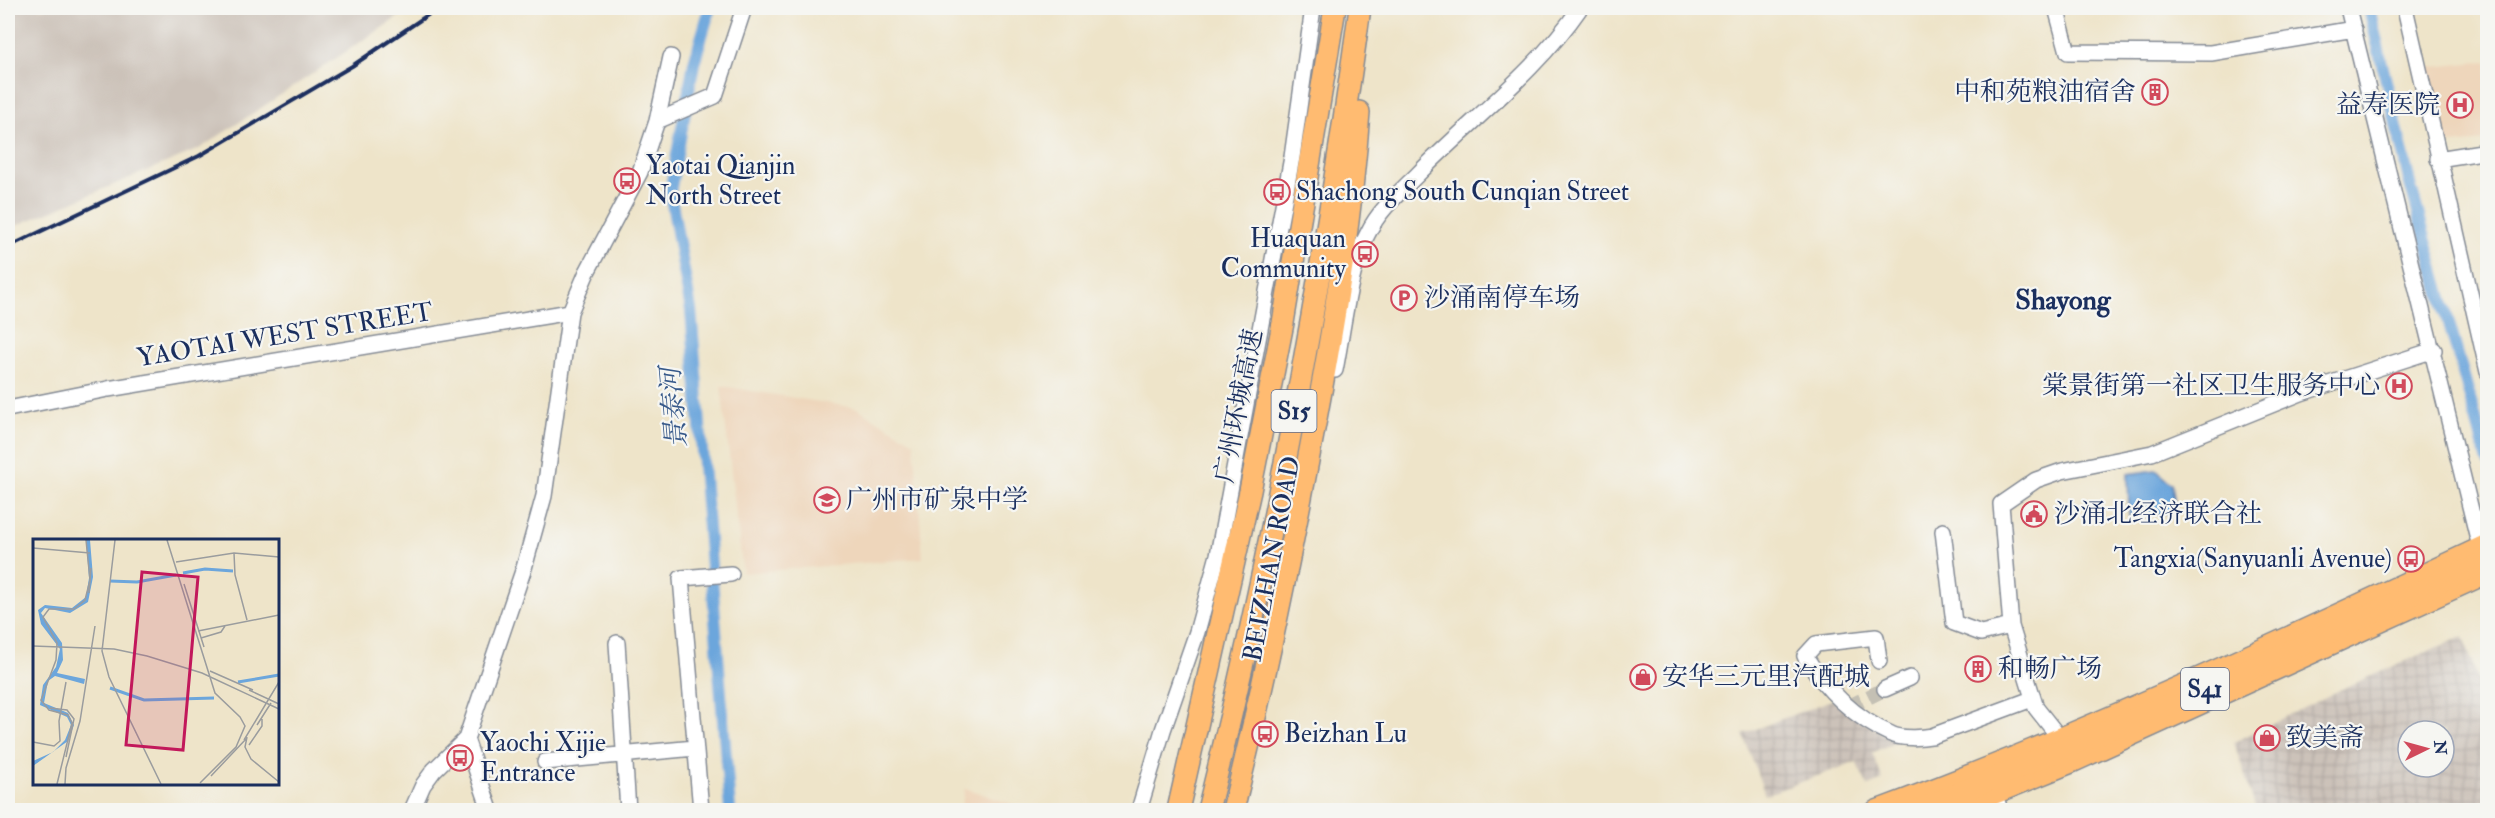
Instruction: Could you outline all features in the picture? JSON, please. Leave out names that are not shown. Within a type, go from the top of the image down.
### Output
[{"type":"highway","name":"广州环城高速","points":[[1178,810],[1194,748],[1250,491],[1281,334],[1335,8]]},
{"type":"highway","name":"S15","points":[[1208,810],[1240,682],[1307,343],[1335,186],[1360,8]]},
{"type":"highway","points":[[1233,810],[1288,570],[1343,267],[1354,174],[1365,8]]},
{"type":"highway","name":"S41","points":[[1918,810],[2233,677],[2485,550]]},
{"type":"highway","points":[[1173,810],[1194,748]]},
{"type":"main road","points":[[1875,810],[2059,737],[2485,550]]},
{"type":"main road","points":[[1957,810],[1998,803],[2487,574]]},
{"type":"street","points":[[657,121],[715,96],[744,8]]},
{"type":"street","points":[[1139,810],[1163,730],[1197,632],[1223,532],[1292,157],[1313,8]]},
{"type":"street","name":"BEIZHAN ROAD","points":[[1242,810],[1282,639],[1352,287],[1368,232],[1381,212],[1439,152],[1534,64],[1580,8]]},
{"type":"street","points":[[2056,8],[2068,52],[2211,53],[2354,28]]},
{"type":"street","points":[[2348,8],[2485,550]]},
{"type":"street","points":[[2405,8],[2487,372]]},
{"type":"street","points":[[412,810],[434,770],[466,740],[524,568],[541,506],[552,450],[570,312],[587,272],[633,190],[657,121],[671,57]]},
{"type":"street","points":[[2438,159],[2487,151]]},
{"type":"street","name":"YAOTAI WEST STREET","points":[[8,409],[108,389],[570,312]]},
{"type":"street","points":[[2059,737],[2036,708],[2032,699],[2011,626],[2001,504],[2036,480],[2062,471],[2152,453],[2301,393],[2434,350]]},
{"type":"street","points":[[1943,531],[1954,623],[1981,633],[2011,626]]},
{"type":"street","points":[[701,810],[681,578],[731,574]]},
{"type":"street","points":[[1879,661],[1876,637],[1816,644],[1805,656],[1817,675],[1848,706],[1893,736],[1916,738],[1932,736],[2032,699]]},
{"type":"street","points":[[617,643],[628,810]]},
{"type":"street","points":[[1885,689],[1910,678]]},
{"type":"street","points":[[466,740],[490,810]]},
{"type":"street","points":[[545,762],[695,748]]},
{"type":"shaded area","points":[[8,8],[412,8],[199,149],[8,229]]},
{"type":"shaded area","name":"益寿医院","points":[[2487,61],[2487,141],[2439,145],[2425,68]]},
{"type":"shaded area","name":"广州市矿泉中学","points":[[721,386],[857,408],[914,442],[923,558],[743,573]]},
{"type":"shaded area","points":[[2464,636],[2487,710],[2487,810],[2256,810],[2234,742],[2350,685]]},
{"type":"shaded area","points":[[1832,700],[1895,742],[1872,753],[1883,780],[1868,786],[1856,762],[1765,795],[1743,734]]},
{"type":"shaded area","points":[[965,788],[1028,810],[961,810]]},
{"type":"water","points":[[2156,470],[2172,484],[2176,512],[2129,516],[2128,474]]},
{"type":"waterway","name":"景泰河","points":[[710,8],[694,63],[670,192],[691,310],[730,810]]},
{"type":"waterway","points":[[2369,8],[2410,184],[2488,462]]},
{"type":"tunnel","points":[[1848,707],[1885,689]]},
{"type":"railway","points":[[8,247],[199,156],[352,66],[438,8]]},
{"type":"place","name":"中和苑粮油宿舍","points":[[2155,92]]},
{"type":"place","name":"益寿医院","points":[[2460,105]]},
{"type":"place","name":"Yaotai Qianjin North Street","points":[[627,181]]},
{"type":"place","name":"Shachong South Cunqian Street","points":[[1277,192]]},
{"type":"place","name":"Huaquan Community","points":[[1365,254]]},
{"type":"place","name":"沙涌南停车场","points":[[1404,298]]},
{"type":"place","name":"棠景街第一社区卫生服务中心","points":[[2399,386]]},
{"type":"place","name":"广州市矿泉中学","points":[[827,500]]},
{"type":"place","name":"沙涌北经济联合社","points":[[2034,514]]},
{"type":"place","name":"Tangxia(Sanyuanli Avenue)","points":[[2411,559]]},
{"type":"place","name":"和畅广场","points":[[1978,669]]},
{"type":"place","name":"安华三元里汽配城","points":[[1643,677]]},
{"type":"place","name":"Beizhan Lu","points":[[1265,734]]},
{"type":"place","name":"致美斋","points":[[2267,738]]},
{"type":"place","name":"Yaochi Xijie Entrance","points":[[460,758]]},
{"type":"district","name":"Shayong","points":[[2063,300]]}]
